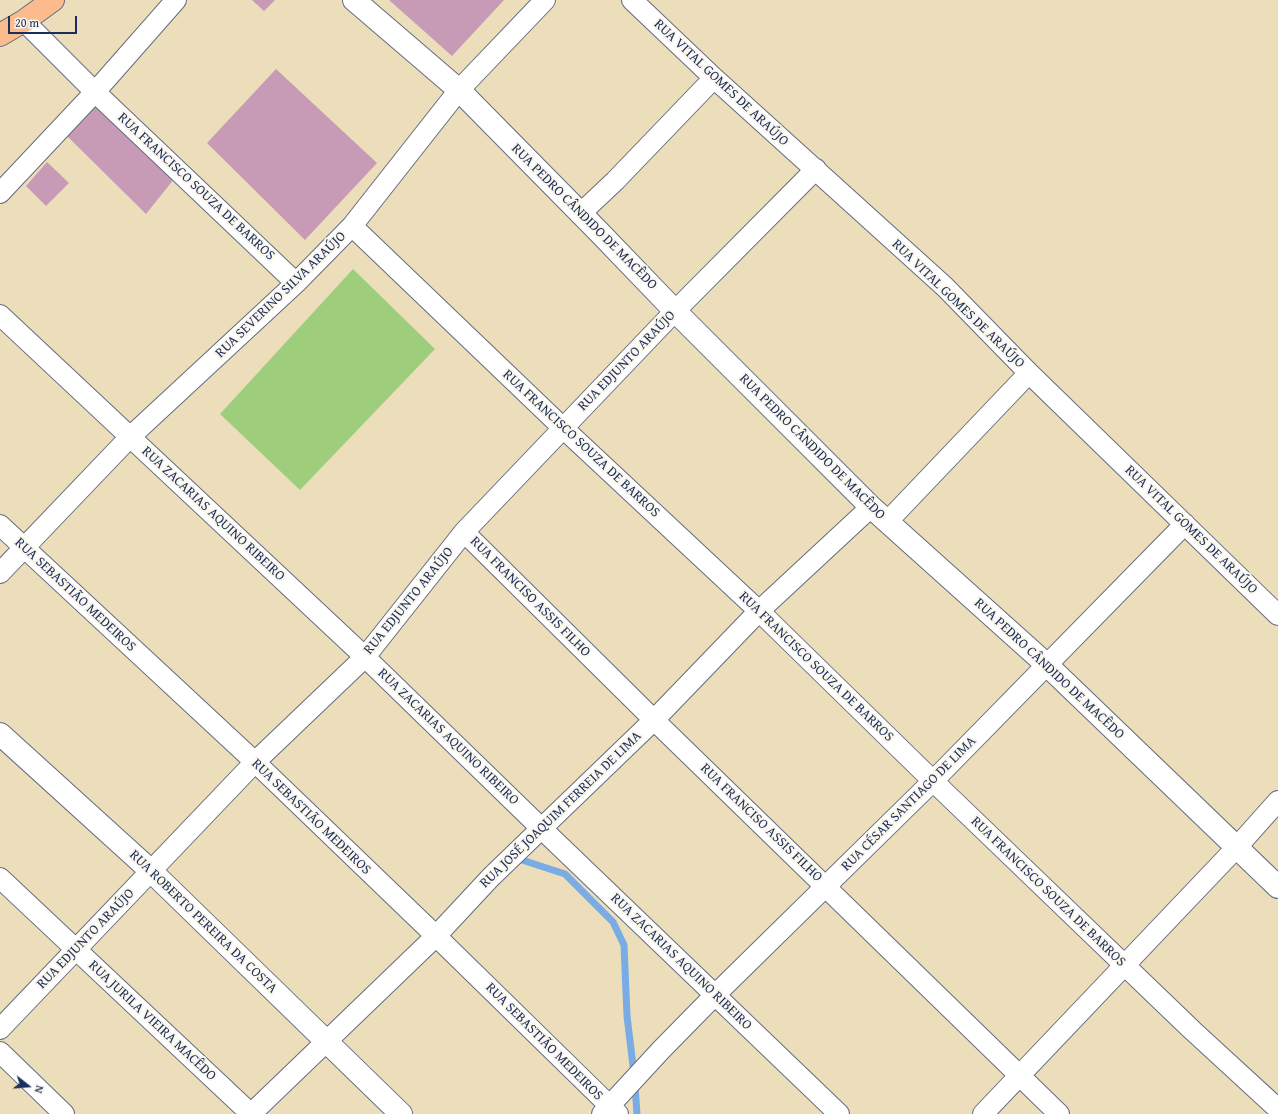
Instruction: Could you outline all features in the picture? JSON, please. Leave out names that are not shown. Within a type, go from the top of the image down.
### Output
[{"type":"main road","points":[[0,35],[24,21],[53,0]]},
{"type":"street","points":[[2,190],[95,92],[176,0]]},
{"type":"street","name":"RUA PEDRO CÂNDIDO DE MACÊDO","points":[[354,0],[459,90],[675,311],[871,507],[1047,665],[1278,887]]},
{"type":"street","name":"RUA SEVERINO SILVA ARAÚJO","points":[[0,573],[130,437],[296,283],[352,226],[459,90],[545,0]]},
{"type":"street","name":"RUA VITAL GOMES DE ARAÚJO","points":[[632,0],[714,78],[945,287],[1029,373],[1278,615]]},
{"type":"street","name":"RUA FRANCISCO SOUZA DE BARROS","points":[[24,21],[95,92],[296,283]]},
{"type":"street","points":[[580,214],[615,181],[714,78]]},
{"type":"street","name":"RUA EDJUNTO ARAÚJO","points":[[0,1029],[255,762],[365,656],[464,532],[675,311],[816,169]]},
{"type":"street","name":"RUA FRANCISCO SOUZA DE BARROS","points":[[352,226],[759,611],[1124,966],[1274,1107]]},
{"type":"street","name":"RUA ZACARIAS AQUINO RIBEIRO","points":[[0,315],[365,656],[541,828],[839,1114]]},
{"type":"street","points":[[887,522],[1029,373]]},
{"type":"street","name":"RUA JOSÉ JOAQUIM FERREIA DE LIMA","points":[[251,1114],[328,1042],[436,936],[541,828],[654,720],[759,611],[871,507]]},
{"type":"street","name":"RUA CÉSAR SANTIAGO DE LIMA","points":[[610,1112],[661,1050],[933,780],[1185,524]]},
{"type":"street","name":"RUA SEBASTIÃO MEDEIROS","points":[[0,525],[255,762],[436,936],[610,1112]]},
{"type":"street","name":"RUA FRANCISO ASSIS FILHO","points":[[464,532],[654,720],[1059,1114]]},
{"type":"street","name":"RUA ROBERTO PEREIRA DA COSTA","points":[[0,734],[151,871],[401,1114]]},
{"type":"street","points":[[983,1114],[1237,847],[1278,801]]},
{"type":"street","name":"RUA JURILA VIEIRA MACÊDO","points":[[0,878],[251,1114]]},
{"type":"street","points":[[0,1052],[64,1114]]},
{"type":"green space","points":[[353,269],[435,349],[300,490],[220,414]]},
{"type":"building","points":[[252,0],[275,0],[264,11]]},
{"type":"building","points":[[389,0],[504,0],[452,56]]},
{"type":"building","points":[[276,69],[377,163],[305,240],[207,143]]},
{"type":"building","points":[[96,106],[174,179],[146,214],[67,136]]},
{"type":"building","points":[[47,162],[69,183],[46,206],[26,186]]},
{"type":"waterway","points":[[522,860],[565,874],[613,922],[624,945],[627,1016],[634,1074]]},
{"type":"waterway","points":[[635,1085],[637,1114]]}]
